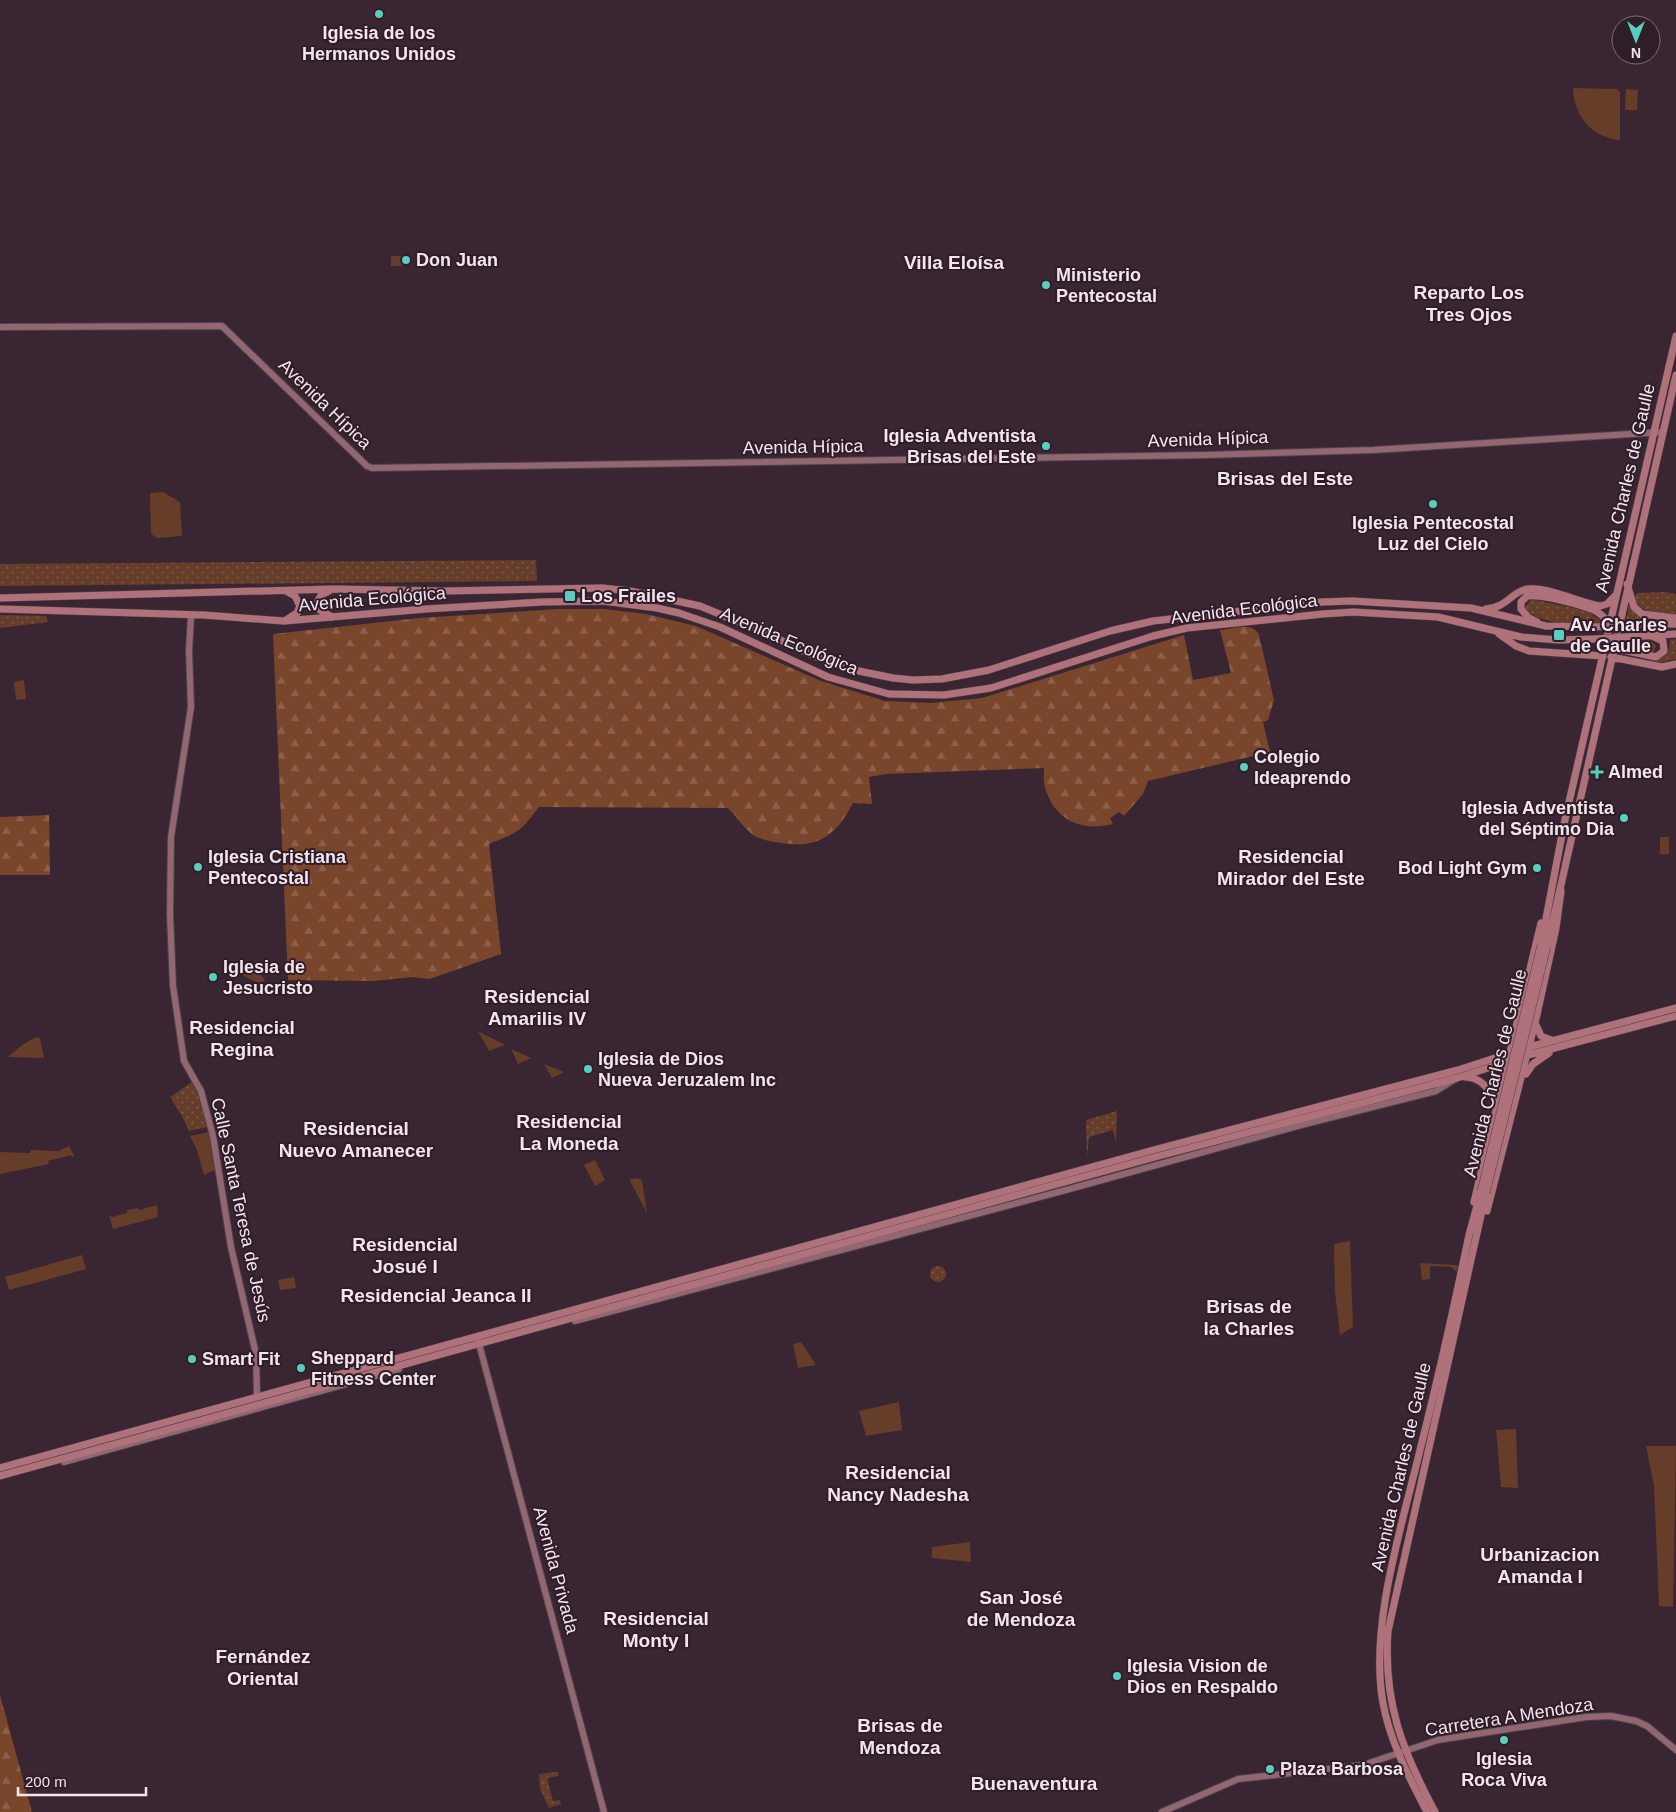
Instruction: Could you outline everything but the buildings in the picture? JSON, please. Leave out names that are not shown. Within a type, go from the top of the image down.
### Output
[{"type":"main road","name":"Avenida Charles de Gaulle","points":[[1544,946],[1550,889],[1609,623],[1676,336]]},
{"type":"main road","name":"Avenida Charles de Gaulle","points":[[1426,1812],[1384,1709],[1380,1674],[1381,1628],[1394,1582],[1469,1235],[1484,1192],[1560,881],[1676,375]]},
{"type":"main road","points":[[1628,584],[1637,611],[1651,616],[1676,618]]},
{"type":"main road","points":[[0,598],[334,589],[444,591],[602,588],[630,590],[700,606],[770,635],[814,656],[849,669],[912,680],[942,679],[989,670],[1110,631],[1194,615],[1352,601],[1432,605],[1479,610],[1546,626],[1595,627],[1676,624]]},
{"type":"main road","points":[[1479,610],[1500,607],[1517,593],[1531,588],[1600,606],[1608,604],[1616,596]]},
{"type":"main road","points":[[334,589],[321,595],[317,603],[323,612],[334,617]]},
{"type":"main road","points":[[281,590],[295,596],[300,606],[294,616],[284,621]]},
{"type":"main road","points":[[1546,626],[1524,613],[1521,602],[1526,596],[1544,597],[1588,608],[1601,615],[1609,623]]},
{"type":"main road","name":"Avenida Ecológica","points":[[0,608],[284,621],[542,602],[603,601],[657,608],[720,627],[846,684],[889,694],[913,696],[968,693],[991,688],[1153,636],[1187,628],[1353,612],[1438,617],[1521,637],[1558,640],[1676,634]]},
{"type":"main road","points":[[1495,631],[1516,646],[1529,651],[1602,656]]},
{"type":"main road","points":[[1613,648],[1656,657],[1664,651],[1663,642],[1650,635]]},
{"type":"main road","points":[[1611,657],[1662,667],[1676,664]]},
{"type":"main road","points":[[1478,1237],[1490,1202],[1529,1051],[1561,905],[1560,881]]},
{"type":"main road","points":[[1469,1235],[1477,1187],[1550,889]]},
{"type":"main road","points":[[1518,1098],[1529,1068],[1560,1043],[1676,1008]]},
{"type":"main road","points":[[0,1468],[257,1396],[478,1342],[1168,1154],[1457,1078],[1529,1051],[1676,1016]]},
{"type":"main road","points":[[1480,1064],[1506,1049],[1519,1018]]},
{"type":"main road","points":[[1536,1019],[1536,1029],[1540,1036],[1560,1043]]},
{"type":"main road","points":[[0,1476],[1166,1146],[1480,1064],[1511,1052],[1529,1051]]},
{"type":"main road","points":[[1457,1078],[1477,1079],[1486,1086],[1498,1104]]},
{"type":"main road","name":"Avenida Charles de Gaulle","points":[[1409,1514],[1478,1237],[1484,1192]]},
{"type":"main road","name":"Avenida Charles de Gaulle","points":[[1402,1753],[1435,1812]]},
{"type":"street","name":"Avenida Hípica","points":[[0,327],[222,326],[367,466],[372,468],[1039,459],[1356,450],[1663,432]]},
{"type":"street","name":"Calle Santa Teresa de Jesús","points":[[191,616],[189,651],[191,707],[171,837],[170,885],[173,986],[184,1061],[201,1091],[213,1136],[231,1247],[256,1354],[257,1396]]},
{"type":"street","points":[[0,1480],[478,1342]]},
{"type":"street","name":"Avenida Privada","points":[[478,1342],[604,1812]]},
{"type":"street","name":"Carretera A Mendoza","points":[[1162,1812],[1238,1779],[1363,1765],[1446,1739],[1607,1716],[1628,1719],[1647,1726],[1676,1750]]},
{"type":"shaded area","points":[[1573,88],[1617,89],[1620,92],[1620,140],[1601,135],[1586,123],[1577,108]]},
{"type":"shaded area","points":[[1626,89],[1638,90],[1637,110],[1625,110]]},
{"type":"shaded area","points":[[391,256],[401,256],[402,266],[391,266]]},
{"type":"shaded area","points":[[163,492],[180,502],[182,536],[157,538],[151,534],[150,493]]},
{"type":"shaded area","points":[[536,560],[537,581],[0,586],[0,564]]},
{"type":"shaded area","points":[[1665,592],[1676,594],[1676,614],[1651,612],[1641,607],[1634,598],[1637,593]]},
{"type":"shaded area","points":[[1531,599],[1588,611],[1602,622],[1573,624],[1540,618],[1531,614],[1525,608]]},
{"type":"shaded area","points":[[1629,604],[1638,614],[1659,618],[1626,621]]},
{"type":"shaded area","points":[[0,615],[46,616],[48,622],[0,628]]},
{"type":"shaded area","points":[[1676,639],[1676,659],[1658,663],[1656,661],[1668,653],[1670,640]]},
{"type":"shaded area","points":[[1649,640],[1656,646],[1654,652],[1631,649],[1623,645],[1623,642]]},
{"type":"shaded area","points":[[24,680],[26,699],[16,700],[14,682]]},
{"type":"shaded area","points":[[1660,837],[1669,837],[1669,854],[1660,854]]},
{"type":"shaded area","points":[[242,971],[258,971],[265,980],[260,984],[242,975]]},
{"type":"shaded area","points":[[478,1031],[505,1045],[489,1051]]},
{"type":"shaded area","points":[[36,1037],[40,1038],[44,1058],[8,1057],[22,1045]]},
{"type":"shaded area","points":[[511,1049],[531,1058],[518,1064]]},
{"type":"shaded area","points":[[544,1064],[564,1072],[552,1078]]},
{"type":"shaded area","points":[[192,1082],[199,1093],[208,1127],[189,1131],[170,1097]]},
{"type":"shaded area","points":[[1117,1111],[1116,1143],[1113,1130],[1089,1137],[1087,1157],[1086,1120]]},
{"type":"shaded area","points":[[209,1132],[215,1170],[204,1175],[197,1150],[190,1136]]},
{"type":"shaded area","points":[[69,1146],[74,1156],[72,1157],[71,1155],[48,1161],[49,1164],[0,1174],[0,1152],[30,1153],[31,1150],[59,1151]]},
{"type":"shaded area","points":[[595,1160],[605,1180],[595,1186],[584,1165]]},
{"type":"shaded area","points":[[630,1179],[642,1180],[647,1213],[630,1181]]},
{"type":"shaded area","points":[[157,1205],[158,1217],[113,1229],[109,1215],[112,1217],[127,1213],[127,1210],[138,1208],[139,1210]]},
{"type":"shaded area","points":[[1350,1241],[1353,1327],[1340,1335],[1335,1292],[1334,1244]]},
{"type":"shaded area","points":[[82,1255],[86,1269],[9,1290],[5,1277]]},
{"type":"shaded area","points":[[1420,1263],[1458,1265],[1457,1272],[1451,1267],[1430,1266],[1430,1279],[1422,1280]]},
{"type":"shaded area","points":[[935,1266],[941,1266],[946,1271],[944,1280],[935,1282],[930,1277],[930,1271]]},
{"type":"shaded area","points":[[294,1277],[296,1288],[280,1290],[278,1280]]},
{"type":"shaded area","points":[[801,1342],[816,1365],[798,1368],[793,1344]]},
{"type":"shaded area","points":[[899,1402],[902,1430],[866,1436],[859,1411]]},
{"type":"shaded area","points":[[1516,1429],[1518,1488],[1501,1487],[1496,1430]]},
{"type":"shaded area","points":[[1646,1446],[1676,1446],[1673,1607],[1659,1606],[1654,1486]]},
{"type":"shaded area","points":[[970,1542],[971,1562],[932,1558],[932,1547]]},
{"type":"shaded area","points":[[558,1772],[558,1776],[547,1778],[553,1801],[560,1800],[561,1804],[549,1808],[540,1789],[539,1774]]},
{"type":"green space","points":[[559,609],[604,609],[646,614],[696,626],[821,681],[885,701],[931,703],[982,698],[1184,635],[1193,680],[1231,673],[1220,630],[1236,627],[1252,628],[1259,635],[1274,700],[1268,720],[1263,722],[1270,752],[1148,781],[1143,794],[1124,816],[1119,812],[1110,818],[1113,824],[1101,826],[1080,825],[1070,821],[1055,808],[1044,785],[1044,768],[886,774],[869,777],[872,804],[853,803],[840,824],[833,831],[825,837],[806,844],[768,841],[758,837],[751,833],[728,808],[539,807],[518,831],[489,844],[501,954],[430,979],[413,977],[373,981],[288,980],[273,634],[419,618]]},
{"type":"green space","points":[[49,815],[50,875],[0,875],[0,817]]},
{"type":"green space","points":[[0,1695],[32,1812],[0,1812]]},
{"type":"place","name":"Iglesia de los Hermanos Unidos","points":[[379,14]]},
{"type":"place","name":"Don Juan","points":[[406,260]]},
{"type":"place","name":"Ministerio Pentecostal","points":[[1046,285]]},
{"type":"place","name":"Iglesia Adventista Brisas del Este","points":[[1046,446]]},
{"type":"place","name":"Iglesia Pentecostal Luz del Cielo","points":[[1433,504]]},
{"type":"place","name":"Los Frailes","points":[[570,596]]},
{"type":"place","name":"Av. Charles de Gaulle","points":[[1559,635]]},
{"type":"place","name":"Colegio Ideaprendo","points":[[1244,767]]},
{"type":"place","name":"Almed","points":[[1597,772]]},
{"type":"place","name":"Iglesia Adventista del Séptimo Dia","points":[[1624,818]]},
{"type":"place","name":"Iglesia Cristiana Pentecostal","points":[[198,867]]},
{"type":"place","name":"Bod Light Gym","points":[[1537,868]]},
{"type":"place","name":"Iglesia de Jesucristo","points":[[213,977]]},
{"type":"place","name":"Iglesia de Dios Nueva Jeruzalem Inc","points":[[588,1069]]},
{"type":"place","name":"Smart Fit","points":[[192,1359]]},
{"type":"place","name":"Sheppard Fitness Center","points":[[301,1368]]},
{"type":"place","name":"Iglesia Vision de Dios en Respaldo","points":[[1117,1676]]},
{"type":"place","name":"Iglesia Roca Viva","points":[[1504,1740]]},
{"type":"place","name":"Plaza Barbosa","points":[[1270,1769]]},
{"type":"district","name":"Villa Eloísa","points":[[954,262]]},
{"type":"district","name":"Reparto Los Tres Ojos","points":[[1469,303]]},
{"type":"district","name":"Brisas del Este","points":[[1285,478]]},
{"type":"district","name":"Residencial Mirador del Este","points":[[1291,867]]},
{"type":"district","name":"Residencial Amarilis IV","points":[[537,1007]]},
{"type":"district","name":"Residencial Regina","points":[[242,1038]]},
{"type":"district","name":"Residencial La Moneda","points":[[569,1132]]},
{"type":"district","name":"Residencial Nuevo Amanecer","points":[[356,1139]]},
{"type":"district","name":"Residencial Josué I","points":[[405,1255]]},
{"type":"district","name":"Residencial Jeanca II","points":[[436,1295]]},
{"type":"district","name":"Brisas de la Charles","points":[[1249,1317]]},
{"type":"district","name":"Residencial Nancy Nadesha","points":[[898,1483]]},
{"type":"district","name":"Urbanizacion Amanda I","points":[[1540,1565]]},
{"type":"district","name":"San José de Mendoza","points":[[1021,1608]]},
{"type":"district","name":"Residencial Monty I","points":[[656,1629]]},
{"type":"district","name":"Fernández Oriental","points":[[263,1667]]},
{"type":"district","name":"Brisas de Mendoza","points":[[900,1736]]},
{"type":"district","name":"Buenaventura","points":[[1034,1783]]}]
